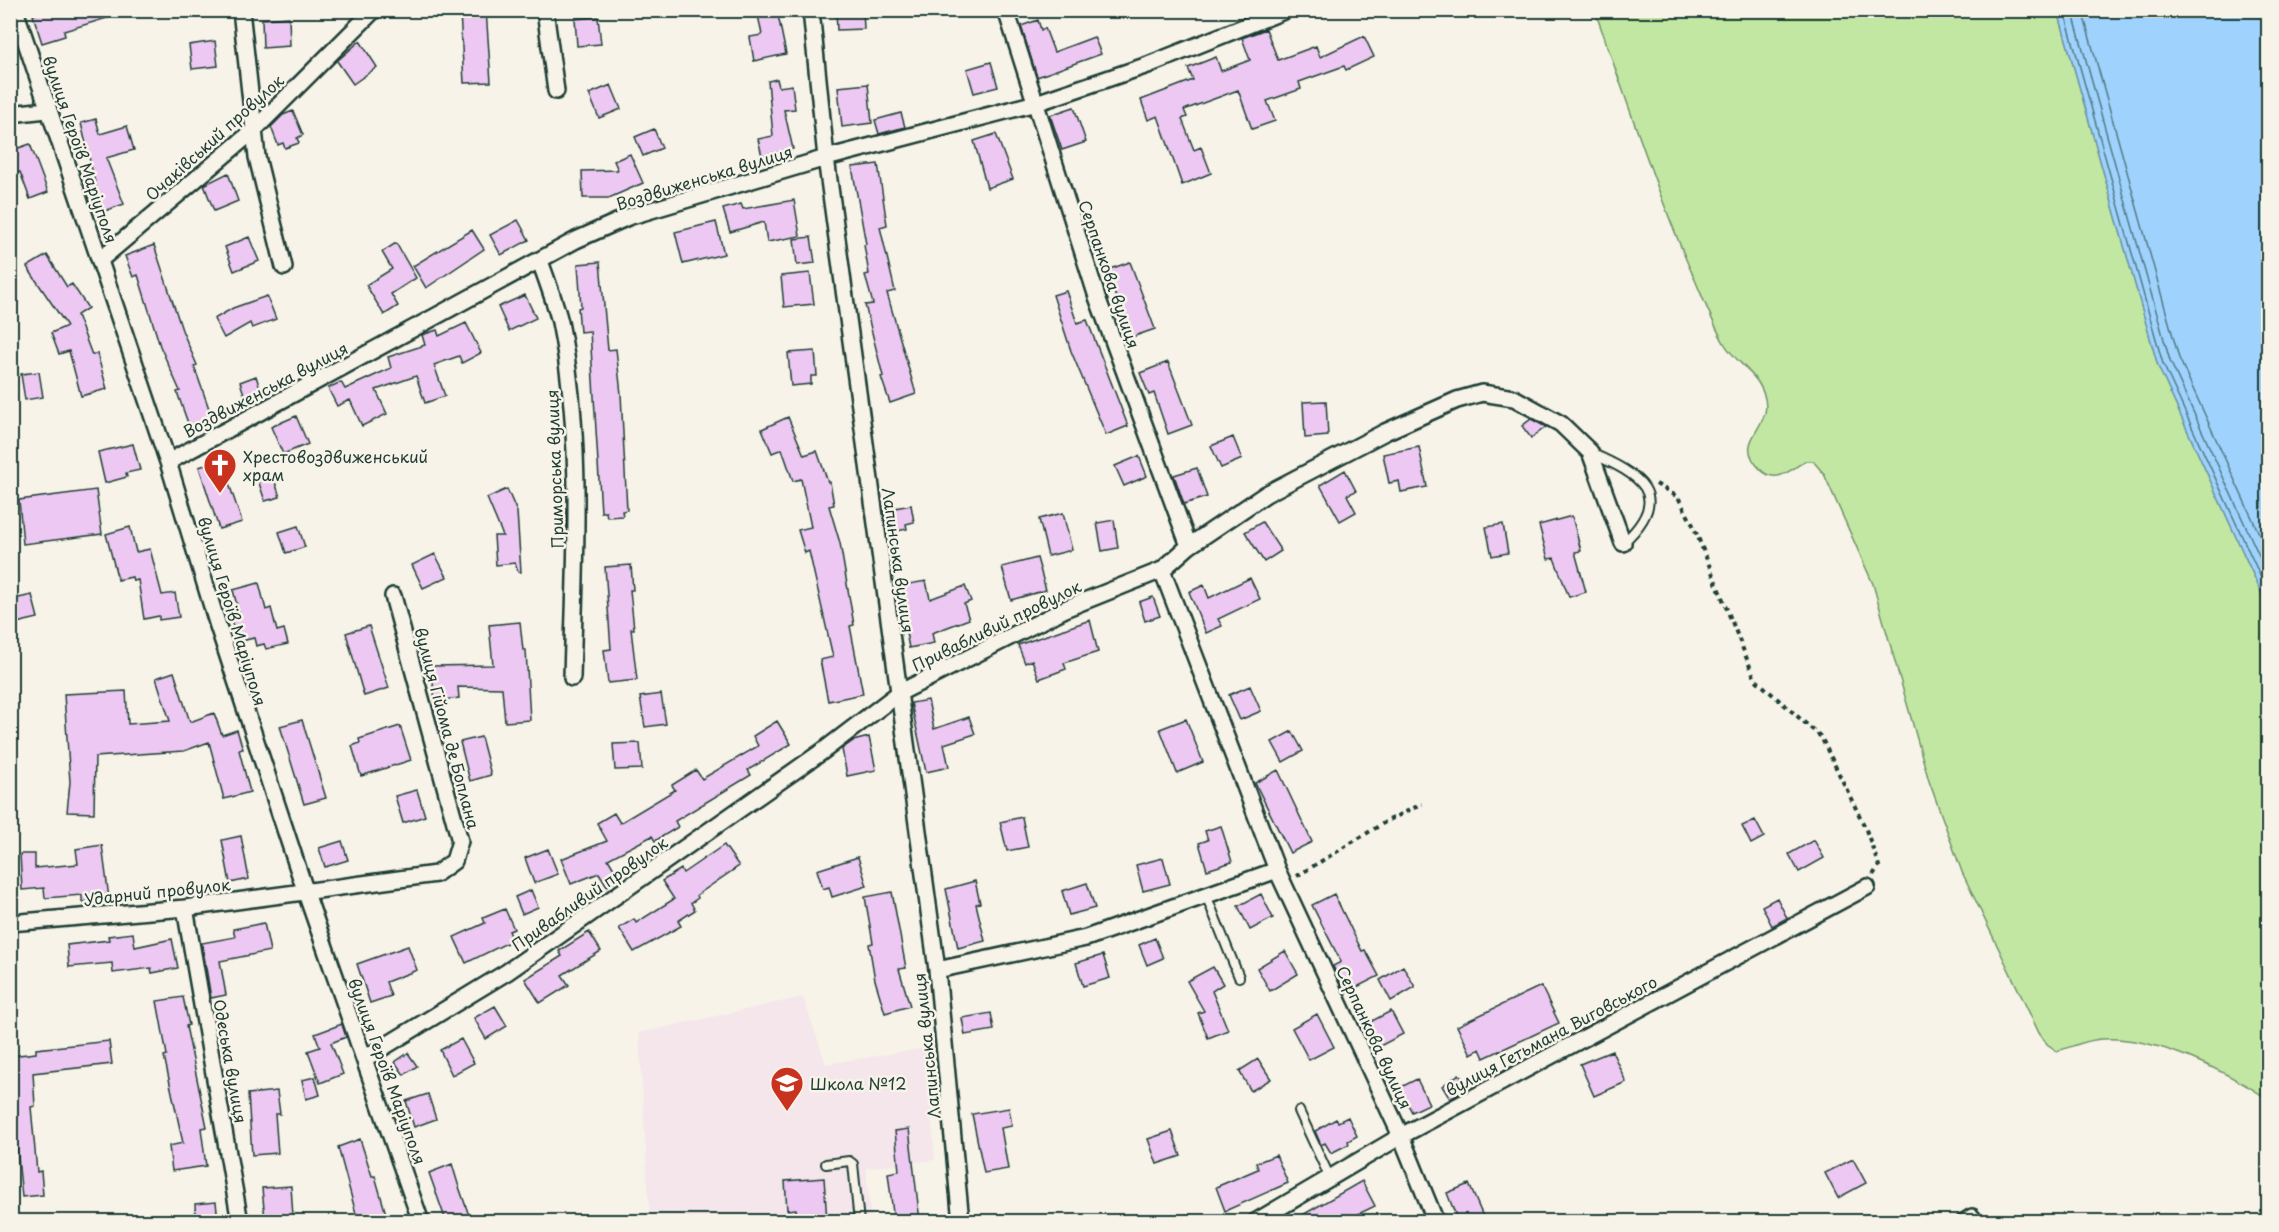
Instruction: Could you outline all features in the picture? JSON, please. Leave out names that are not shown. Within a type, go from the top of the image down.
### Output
[{"type":"street","name":"вулиця Героїв Маріуполя","points":[[15,10],[168,462],[218,626],[306,892],[421,1221]]},
{"type":"street","points":[[242,10],[253,131],[263,185],[284,267]]},
{"type":"street","name":"Очаківський провулок","points":[[100,260],[253,131],[374,10]]},
{"type":"street","points":[[545,10],[556,91]]},
{"type":"street","name":"Лапинська вулиця","points":[[811,10],[826,158],[937,970],[961,1221]]},
{"type":"street","name":"Серпанкова вулиця","points":[[1006,10],[1097,297],[1189,546]]},
{"type":"street","name":"Воздвиженська вулиця","points":[[168,462],[576,240],[628,217],[826,158],[1036,104],[1148,65],[1286,10]]},
{"type":"street","points":[[10,114],[47,110]]},
{"type":"street","name":"Приморська вулиця","points":[[540,261],[560,321],[574,435],[576,515],[572,678]]},
{"type":"street","name":"Привабливий провулок","points":[[364,1059],[507,972],[823,751],[899,693],[1067,608],[1162,570],[1189,546],[1266,494],[1309,469],[1426,413],[1482,393],[1514,398],[1561,424],[1590,452],[1623,543]]},
{"type":"street","name":"Серпанкова вулиця","points":[[1162,570],[1280,877],[1401,1136],[1436,1221]]},
{"type":"street","name":"вулиця Гійома де Боплана","points":[[306,892],[436,874],[454,861],[460,841],[393,596]]},
{"type":"street","points":[[937,970],[1086,938],[1206,895],[1280,877]]},
{"type":"street","name":"вулиця Гетьмана Виговського","points":[[1255,1221],[1401,1136],[1867,887]]},
{"type":"street","name":"Ударний провулок","points":[[10,923],[185,908],[306,892]]},
{"type":"street","name":"Одеська вулиця","points":[[185,908],[240,1221]]},
{"type":"lane","points":[[1590,452],[1631,473],[1643,483],[1650,503],[1644,523],[1623,543]]},
{"type":"lane","points":[[1206,895],[1239,977]]},
{"type":"lane","points":[[1299,1111],[1329,1176]]},
{"type":"lane","points":[[826,1164],[849,1161],[853,1164],[859,1221]]},
{"type":"path","points":[[1631,473],[1665,488],[1678,497],[1693,525],[1729,609],[1755,679],[1821,737],[1865,826],[1879,866],[1867,887]]},
{"type":"path","points":[[1280,877],[1422,804]]},
{"type":"shaded area","name":"Школа №12","points":[[803,997],[826,1064],[926,1048],[935,1160],[866,1168],[871,1221],[650,1221],[639,1033]]},
{"type":"green space","points":[[1595,11],[2058,11],[2158,366],[2268,607],[2268,1099],[2232,1077],[2166,1049],[2121,1039],[2101,1039],[2057,1051],[2047,1044],[2039,1033],[1962,872],[1929,781],[1873,584],[1824,474],[1813,461],[1805,461],[1784,474],[1772,476],[1761,470],[1752,458],[1750,448],[1752,439],[1762,421],[1765,399],[1759,384],[1728,349],[1688,264]]},
{"type":"water","points":[[2058,11],[2268,11],[2268,607],[2158,366]]},
{"type":"building","points":[[46,10],[119,10],[120,14],[64,31],[65,36],[42,43],[33,15]]},
{"type":"building","points":[[486,10],[491,82],[464,83],[460,12]]},
{"type":"building","points":[[757,10],[777,10],[786,54],[754,61],[750,37],[762,35]]},
{"type":"building","points":[[836,10],[863,10],[864,29],[837,30]]},
{"type":"building","points":[[289,17],[290,46],[263,48],[262,19]]},
{"type":"building","points":[[598,17],[601,44],[577,46],[575,19]]},
{"type":"building","points":[[1038,20],[1041,30],[1045,28],[1054,52],[1094,37],[1101,54],[1037,77],[1021,26]]},
{"type":"building","points":[[1266,29],[1278,60],[1316,46],[1320,57],[1364,36],[1374,57],[1346,70],[1344,66],[1299,82],[1301,89],[1267,101],[1275,121],[1252,129],[1238,90],[1184,110],[1187,117],[1182,119],[1194,150],[1201,147],[1211,173],[1182,185],[1158,116],[1148,120],[1141,100],[1193,80],[1188,68],[1216,57],[1221,71],[1250,60],[1242,38]]},
{"type":"building","points":[[215,41],[218,66],[192,69],[189,45]]},
{"type":"building","points":[[360,41],[377,67],[353,84],[337,61]]},
{"type":"building","points":[[991,62],[998,87],[974,93],[967,69]]},
{"type":"building","points":[[777,79],[779,87],[792,85],[795,109],[784,110],[793,149],[762,156],[758,139],[773,136],[768,81]]},
{"type":"building","points":[[868,84],[872,123],[842,127],[838,87]]},
{"type":"building","points":[[611,85],[621,109],[599,118],[589,94]]},
{"type":"building","points":[[1074,107],[1086,142],[1062,150],[1050,115]]},
{"type":"building","points":[[293,111],[303,135],[297,138],[299,143],[285,148],[283,143],[278,145],[271,127],[283,115]]},
{"type":"building","points":[[901,113],[905,127],[879,134],[875,120]]},
{"type":"building","points":[[96,119],[100,134],[127,126],[134,150],[106,158],[124,204],[102,212],[93,188],[96,187],[81,123]]},
{"type":"building","points":[[654,129],[662,148],[643,156],[635,137]]},
{"type":"building","points":[[996,134],[1013,179],[987,188],[974,141]]},
{"type":"building","points":[[30,144],[48,192],[30,199],[20,172],[13,174],[10,151]]},
{"type":"building","points":[[630,154],[643,183],[609,198],[583,198],[582,171],[618,170],[614,161]]},
{"type":"building","points":[[878,164],[887,225],[880,227],[895,291],[887,293],[916,394],[890,403],[881,377],[883,376],[865,305],[873,304],[865,275],[869,274],[864,245],[866,244],[852,167]]},
{"type":"building","points":[[228,173],[238,201],[214,211],[204,185]]},
{"type":"building","points":[[794,200],[800,236],[767,242],[764,222],[730,232],[723,209],[741,204],[743,209]]},
{"type":"building","points":[[518,220],[529,240],[501,255],[490,235]]},
{"type":"building","points":[[716,222],[724,254],[683,264],[675,232]]},
{"type":"building","points":[[472,230],[484,249],[426,288],[413,266]]},
{"type":"building","points":[[249,237],[259,261],[234,271],[225,247]]},
{"type":"building","points":[[811,237],[815,263],[797,265],[794,239]]},
{"type":"building","points":[[396,243],[416,278],[391,294],[398,306],[384,315],[366,285],[392,269],[382,252]]},
{"type":"building","points":[[154,245],[182,330],[197,365],[194,366],[212,417],[189,426],[177,392],[180,391],[160,346],[138,275],[133,277],[125,256]]},
{"type":"building","points":[[47,255],[67,287],[72,284],[88,308],[77,315],[92,355],[97,353],[107,389],[81,396],[69,351],[59,354],[51,333],[67,326],[27,267]]},
{"type":"building","points":[[600,262],[608,350],[616,349],[621,394],[627,510],[622,511],[623,516],[607,517],[606,512],[601,512],[590,331],[580,332],[578,308],[581,307],[578,264]]},
{"type":"building","points":[[1130,262],[1155,329],[1129,338],[1107,270]]},
{"type":"building","points":[[810,273],[814,304],[784,307],[781,276]]},
{"type":"building","points":[[1066,291],[1077,323],[1087,320],[1128,426],[1106,435],[1071,351],[1053,295]]},
{"type":"building","points":[[525,295],[536,318],[509,331],[498,307]]},
{"type":"building","points":[[267,296],[276,319],[252,328],[250,323],[224,338],[214,319],[233,308]]},
{"type":"building","points":[[466,323],[481,353],[462,363],[459,356],[434,365],[445,396],[425,403],[416,376],[376,390],[387,414],[362,426],[350,400],[337,406],[328,388],[341,382],[345,389],[391,368],[388,357],[425,345],[422,335],[437,330],[439,336]]},
{"type":"building","points":[[815,351],[817,376],[811,376],[811,384],[791,386],[788,353]]},
{"type":"building","points":[[1168,362],[1192,425],[1168,434],[1154,393],[1149,395],[1140,373]]},
{"type":"building","points":[[39,372],[43,397],[25,400],[21,374]]},
{"type":"building","points":[[256,376],[262,395],[246,400],[240,382]]},
{"type":"building","points":[[1326,401],[1328,436],[1305,438],[1303,402]]},
{"type":"building","points":[[296,416],[308,444],[283,454],[271,427]]},
{"type":"building","points":[[788,417],[804,455],[817,451],[828,482],[830,482],[834,505],[829,506],[840,543],[854,625],[850,626],[863,694],[828,701],[820,660],[833,657],[809,551],[805,553],[798,530],[811,527],[801,479],[793,481],[782,449],[772,453],[762,429]]},
{"type":"building","points":[[1531,419],[1546,427],[1531,438],[1522,426]]},
{"type":"building","points":[[1233,437],[1242,459],[1221,468],[1211,446]]},
{"type":"building","points":[[133,444],[140,470],[126,473],[127,477],[105,483],[98,452]]},
{"type":"building","points":[[1419,447],[1427,487],[1401,492],[1399,481],[1389,483],[1383,454]]},
{"type":"building","points":[[1139,456],[1147,476],[1124,486],[1115,466]]},
{"type":"building","name":"Хрестовоздвиженський храм","points":[[221,460],[242,522],[219,529],[199,467]]},
{"type":"building","points":[[1197,468],[1207,497],[1184,504],[1174,475]]},
{"type":"building","points":[[1345,470],[1356,491],[1347,495],[1356,512],[1340,521],[1320,485]]},
{"type":"building","points":[[273,476],[280,497],[265,501],[258,480]]},
{"type":"building","points":[[507,489],[517,512],[521,572],[518,572],[515,563],[496,565],[494,536],[503,536],[487,498]]},
{"type":"building","points":[[96,490],[102,534],[23,544],[19,500]]},
{"type":"building","points":[[911,505],[914,522],[906,524],[907,529],[887,533],[884,510]]},
{"type":"building","points":[[1063,513],[1072,550],[1048,556],[1039,519]]},
{"type":"building","points":[[1572,516],[1581,551],[1575,552],[1586,592],[1569,597],[1554,558],[1548,559],[1539,525]]},
{"type":"building","points":[[1114,520],[1118,548],[1102,551],[1097,523]]},
{"type":"building","points":[[1262,522],[1281,551],[1264,562],[1245,532]]},
{"type":"building","points":[[1503,524],[1508,553],[1492,556],[1486,527]]},
{"type":"building","points":[[298,526],[305,547],[286,553],[279,532]]},
{"type":"building","points":[[130,527],[136,552],[150,549],[162,595],[175,593],[179,617],[159,620],[159,616],[144,619],[138,580],[133,581],[132,577],[118,580],[106,534]]},
{"type":"building","points":[[435,554],[447,577],[423,588],[412,565]]},
{"type":"building","points":[[1037,558],[1046,590],[1011,600],[1002,567]]},
{"type":"building","points":[[631,565],[633,590],[630,590],[634,629],[631,629],[637,680],[608,683],[604,650],[611,649],[605,567]]},
{"type":"building","points":[[1250,578],[1260,599],[1218,619],[1222,626],[1206,633],[1189,592],[1204,585],[1209,598]]},
{"type":"building","points":[[926,581],[930,599],[965,586],[971,601],[964,604],[969,619],[932,633],[934,643],[909,648],[897,586]]},
{"type":"building","points":[[259,583],[266,610],[271,608],[277,631],[284,629],[288,644],[266,649],[264,644],[256,646],[254,638],[237,642],[231,619],[240,617],[233,590]]},
{"type":"building","points":[[32,595],[38,618],[12,624],[10,600]]},
{"type":"building","points":[[1153,597],[1160,616],[1145,621],[1139,602]]},
{"type":"building","points":[[1090,620],[1098,652],[1064,663],[1066,669],[1039,679],[1032,660],[1025,663],[1018,645]]},
{"type":"building","points":[[520,622],[523,650],[526,650],[530,720],[505,722],[502,688],[458,687],[459,698],[435,701],[431,666],[493,665],[489,625]]},
{"type":"building","points":[[369,626],[389,688],[364,696],[346,633]]},
{"type":"building","points":[[174,672],[190,722],[214,713],[222,735],[237,730],[243,749],[239,750],[250,792],[224,799],[209,742],[184,751],[95,757],[94,813],[67,812],[70,782],[64,694],[126,691],[128,724],[170,721],[156,678]]},
{"type":"building","points":[[1250,686],[1261,711],[1240,720],[1229,695]]},
{"type":"building","points":[[661,694],[666,724],[645,727],[640,697]]},
{"type":"building","points":[[928,700],[934,729],[969,717],[975,734],[944,744],[949,767],[926,772],[911,703]]},
{"type":"building","points":[[1186,719],[1203,762],[1177,773],[1160,729]]},
{"type":"building","points":[[302,720],[326,798],[304,804],[280,726]]},
{"type":"building","points":[[777,721],[791,744],[748,770],[751,775],[675,821],[678,827],[655,841],[652,836],[608,859],[620,879],[607,886],[599,873],[571,884],[561,859],[607,841],[597,823],[614,813],[620,823],[675,790],[672,785],[696,770],[702,779],[758,746],[753,736]]},
{"type":"building","points":[[400,726],[411,760],[361,776],[352,746],[360,743],[359,739]]},
{"type":"building","points":[[1292,731],[1303,751],[1283,762],[1272,742]]},
{"type":"building","points":[[481,737],[491,775],[470,781],[460,742]]},
{"type":"building","points":[[869,737],[876,770],[847,776],[842,749],[853,741]]},
{"type":"building","points":[[640,743],[642,769],[615,770],[613,744]]},
{"type":"building","points":[[1278,770],[1312,842],[1290,853],[1255,783]]},
{"type":"building","points":[[417,790],[425,816],[403,823],[395,796]]},
{"type":"building","points":[[1022,817],[1028,847],[1007,851],[1000,822]]},
{"type":"building","points":[[1755,820],[1764,837],[1751,844],[1742,826]]},
{"type":"building","points":[[1221,826],[1232,862],[1207,870],[1199,843],[1208,840],[1205,831]]},
{"type":"building","points":[[241,836],[249,879],[230,883],[222,840]]},
{"type":"building","points":[[1814,840],[1824,858],[1799,872],[1789,854]]},
{"type":"building","points":[[342,841],[348,860],[325,867],[319,848]]},
{"type":"building","points":[[102,845],[109,898],[82,902],[82,895],[45,898],[44,888],[22,890],[20,854],[35,854],[35,868],[78,864],[76,849]]},
{"type":"building","points":[[724,845],[739,866],[697,895],[698,898],[691,903],[695,910],[678,921],[681,926],[634,952],[619,928],[634,919],[636,923],[674,899],[662,881],[681,869],[683,873]]},
{"type":"building","points":[[548,849],[558,874],[534,883],[525,858]]},
{"type":"building","points":[[858,857],[867,886],[832,897],[829,887],[823,889],[817,870]]},
{"type":"building","points":[[1163,858],[1170,884],[1143,891],[1136,865]]},
{"type":"building","points":[[975,881],[980,903],[976,904],[985,941],[958,948],[946,889]]},
{"type":"building","points":[[1087,883],[1095,908],[1069,915],[1062,891]]},
{"type":"building","points":[[531,890],[538,907],[522,914],[515,897]]},
{"type":"building","points":[[892,892],[906,968],[899,969],[910,1006],[885,1013],[875,980],[869,944],[873,943],[865,897]]},
{"type":"building","points":[[1261,894],[1273,918],[1250,930],[1238,906]]},
{"type":"building","points":[[1334,894],[1362,951],[1365,950],[1379,976],[1345,993],[1333,966],[1341,962],[1312,905]]},
{"type":"building","points":[[1777,898],[1787,918],[1772,926],[1762,906]]},
{"type":"building","points":[[505,909],[514,929],[509,931],[513,940],[466,963],[454,937],[485,923],[483,918]]},
{"type":"building","points":[[264,923],[270,951],[220,961],[226,995],[211,998],[202,943],[235,937],[233,929]]},
{"type":"building","points":[[589,932],[601,951],[562,975],[569,985],[540,1003],[525,979],[562,956],[559,951]]},
{"type":"building","points":[[133,933],[135,947],[172,939],[178,968],[152,973],[151,968],[113,973],[112,963],[69,967],[67,945],[109,940],[108,936]]},
{"type":"building","points":[[1155,938],[1163,958],[1147,965],[1139,945]]},
{"type":"building","points":[[408,946],[417,970],[386,982],[391,996],[370,1003],[357,964]]},
{"type":"building","points":[[1285,951],[1298,974],[1270,991],[1257,968]]},
{"type":"building","points":[[1103,955],[1110,978],[1083,986],[1076,963]]},
{"type":"building","points":[[1403,966],[1415,987],[1391,1001],[1380,980]]},
{"type":"building","points":[[1213,967],[1223,984],[1212,991],[1228,1030],[1208,1038],[1198,1013],[1204,1011],[1187,981]]},
{"type":"building","points":[[1541,986],[1559,1023],[1484,1058],[1480,1049],[1471,1054],[1457,1026]]},
{"type":"building","points":[[183,997],[189,1025],[186,1026],[207,1127],[201,1128],[206,1166],[172,1171],[169,1146],[183,1143],[164,1056],[167,1055],[157,1001]]},
{"type":"building","points":[[495,1006],[507,1026],[486,1039],[474,1018]]},
{"type":"building","points":[[1391,1011],[1403,1034],[1380,1046],[1368,1023]]},
{"type":"building","points":[[991,1013],[994,1030],[965,1035],[962,1018]]},
{"type":"building","points":[[1317,1014],[1334,1047],[1309,1060],[1292,1028]]},
{"type":"building","points":[[342,1024],[346,1037],[331,1043],[343,1074],[320,1083],[308,1051],[320,1047],[315,1034]]},
{"type":"building","points":[[461,1039],[474,1063],[452,1075],[440,1050]]},
{"type":"building","points":[[109,1041],[112,1064],[33,1073],[35,1106],[31,1107],[37,1172],[41,1171],[43,1195],[22,1197],[17,1148],[13,1148],[11,1125],[15,1125],[10,1056],[36,1053],[36,1049]]},
{"type":"building","points":[[1612,1051],[1626,1082],[1594,1096],[1580,1064]]},
{"type":"building","points":[[408,1053],[417,1066],[404,1075],[395,1062]]},
{"type":"building","points":[[1258,1059],[1271,1079],[1251,1091],[1239,1071]]},
{"type":"building","points":[[1459,1074],[1468,1088],[1450,1099],[1442,1086]]},
{"type":"building","points":[[315,1077],[320,1095],[306,1099],[302,1080]]},
{"type":"building","points":[[1417,1079],[1429,1104],[1412,1112],[1399,1088]]},
{"type":"building","points":[[277,1091],[280,1114],[275,1114],[278,1153],[252,1155],[248,1094]]},
{"type":"building","points":[[428,1094],[436,1119],[414,1127],[406,1101]]},
{"type":"building","points":[[1009,1108],[1012,1126],[1001,1128],[1008,1169],[984,1173],[972,1114]]},
{"type":"building","points":[[1348,1117],[1357,1136],[1348,1141],[1349,1144],[1331,1153],[1325,1143],[1321,1145],[1315,1131],[1336,1119],[1338,1122]]},
{"type":"building","points":[[909,1129],[920,1221],[894,1221],[888,1173],[899,1171],[895,1131]]},
{"type":"building","points":[[1172,1131],[1181,1156],[1157,1164],[1148,1139]]},
{"type":"building","points":[[360,1139],[372,1176],[375,1176],[388,1221],[358,1221],[338,1147]]},
{"type":"building","points":[[1276,1155],[1288,1183],[1225,1211],[1216,1187],[1258,1169],[1256,1163]]},
{"type":"building","points":[[1853,1159],[1866,1183],[1838,1198],[1825,1173]]},
{"type":"building","points":[[452,1164],[471,1221],[446,1221],[429,1173]]},
{"type":"building","points":[[824,1178],[827,1221],[797,1221],[796,1209],[787,1210],[785,1181]]},
{"type":"building","points":[[1362,1181],[1375,1206],[1344,1221],[1292,1221]]},
{"type":"building","points":[[1469,1184],[1485,1221],[1458,1221],[1447,1193]]},
{"type":"building","points":[[291,1186],[293,1217],[265,1219],[262,1188]]},
{"type":"building","points":[[216,1202],[218,1221],[196,1221],[195,1204]]},
{"type":"place","name":"Хрестовоздвиженський храм","points":[[220,494]]},
{"type":"place","name":"Школа №12","points":[[787,1112]]}]
